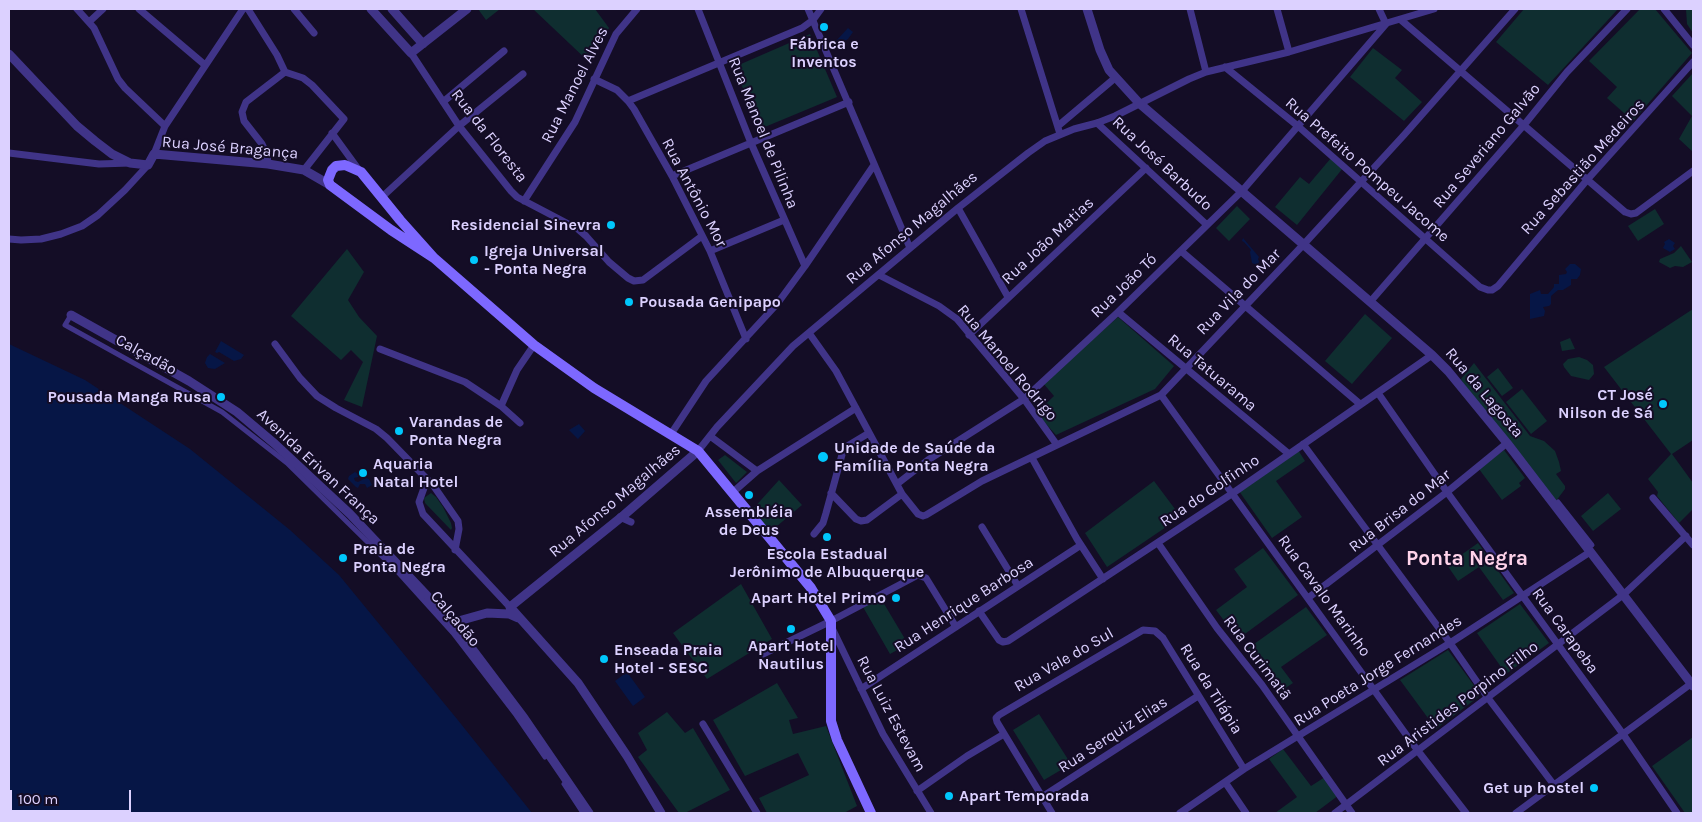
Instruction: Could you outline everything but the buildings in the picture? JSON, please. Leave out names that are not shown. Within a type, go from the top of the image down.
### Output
[{"type":"main road","points":[[434,258],[361,172],[345,164],[336,166],[329,175],[330,185],[391,230],[434,258],[534,345],[594,388],[698,451],[810,588],[831,623],[831,720],[837,740],[871,813]]},
{"type":"street","points":[[77,9],[89,22],[118,79],[165,126]]},
{"type":"street","points":[[89,22],[103,9]]},
{"type":"street","points":[[139,9],[205,65]]},
{"type":"street","points":[[154,154],[165,126],[243,9]]},
{"type":"street","points":[[248,9],[286,72],[303,78],[312,85],[344,119],[304,170]]},
{"type":"street","points":[[294,9],[314,33]]},
{"type":"street","points":[[392,9],[423,44]]},
{"type":"street","points":[[411,53],[467,9]]},
{"type":"street","name":"Rua Manoel Alves","points":[[524,201],[575,122],[616,34],[637,9]]},
{"type":"street","name":"Rua Manoel de Pilinha","points":[[698,9],[751,143],[805,266]]},
{"type":"street","points":[[808,9],[910,248]]},
{"type":"street","points":[[628,101],[802,28],[813,20],[821,9]]},
{"type":"street","points":[[1021,9],[1059,130]]},
{"type":"street","name":"Rua da Lagosta","points":[[1087,9],[1104,60],[1115,78],[1139,103],[1432,355],[1455,378],[1591,548],[1692,685]]},
{"type":"street","points":[[1190,9],[1206,72]]},
{"type":"street","points":[[1277,9],[1289,52]]},
{"type":"street","points":[[1379,9],[1386,24]]},
{"type":"street","name":"Rua Afonso Magalhães","points":[[1059,130],[1097,123],[1115,116],[1206,72],[1289,52],[1434,9]]},
{"type":"street","name":"Rua Vila do Mar","points":[[902,494],[918,514],[923,516],[982,481],[1161,395],[1361,182],[1515,9]]},
{"type":"street","name":"Rua Severiano Galvão","points":[[1370,302],[1524,125],[1567,72],[1627,9]]},
{"type":"street","points":[[1664,9],[1693,45]]},
{"type":"street","name":"Rua da Floresta","points":[[376,10],[411,53],[459,126],[511,191],[524,201],[578,230],[586,236],[609,262],[634,281],[643,280],[702,236]]},
{"type":"street","points":[[1401,20],[1628,214],[1636,213],[1693,171]]},
{"type":"street","name":"Rua João Tó","points":[[896,484],[928,460],[1024,399],[1118,312],[1242,191],[1386,24]]},
{"type":"street","points":[[443,102],[504,51]]},
{"type":"street","points":[[9,54],[12,62],[94,141],[112,154],[130,163]]},
{"type":"street","name":"Rua Sebastião Medeiros","points":[[1492,290],[1498,286],[1587,180],[1693,62]]},
{"type":"street","name":"Rua Prefeito Pompeu Jacome","points":[[1225,67],[1298,127],[1480,287],[1492,290]]},
{"type":"street","points":[[268,164],[267,154],[262,144],[244,122],[242,112],[246,102],[286,72]]},
{"type":"street","points":[[382,197],[459,126],[523,74]]},
{"type":"street","name":"Rua Afonso Magalhães","points":[[510,607],[698,451],[785,352],[958,208],[1059,130],[1115,78]]},
{"type":"street","name":"Rua Antônio Mor","points":[[594,79],[617,90],[628,101],[672,176],[710,252],[746,339]]},
{"type":"street","points":[[672,176],[849,102]]},
{"type":"street","name":"Rua José Barbudo","points":[[1097,123],[1207,225]]},
{"type":"street","points":[[332,133],[361,172]]},
{"type":"street","name":"Rua José Bragança","points":[[9,153],[99,164],[130,163],[148,165],[154,154],[268,164],[304,170],[330,185]]},
{"type":"street","points":[[671,434],[706,381],[777,304],[874,164]]},
{"type":"street","points":[[9,239],[41,239],[82,226],[98,216],[119,197],[148,165]]},
{"type":"street","name":"Rua João Matias","points":[[969,335],[1146,168]]},
{"type":"street","points":[[958,208],[1008,297]]},
{"type":"street","points":[[710,252],[784,220]]},
{"type":"street","points":[[1181,251],[1360,404]]},
{"type":"street","name":"Rua Manoel Rodrigo","points":[[879,275],[939,306],[956,319],[1024,399],[1058,444]]},
{"type":"street","name":"Rua Tatuarama","points":[[1118,312],[1288,454]]},
{"type":"street","name":"Avenida Erivan França","points":[[71,314],[189,381],[244,418],[275,444],[350,514],[454,626],[524,718],[589,813]]},
{"type":"street","name":"Calçadão","points":[[71,314],[66,325],[222,412],[287,463],[361,535],[397,571],[453,633],[516,715],[583,813]]},
{"type":"street","points":[[809,333],[836,371],[902,494],[867,520],[861,521],[856,519],[831,493]]},
{"type":"street","points":[[275,344],[300,378],[317,396],[336,408],[366,422],[380,432],[433,484],[458,520],[459,528],[455,550]]},
{"type":"street","points":[[501,406],[517,370],[534,345]]},
{"type":"street","points":[[380,348],[449,374],[482,391],[520,423]]},
{"type":"street","name":"Rua do Golfinho","points":[[979,611],[1001,641],[1008,641],[1158,543],[1432,355]]},
{"type":"street","name":"Rua Carapeba","points":[[1378,393],[1447,492],[1623,734],[1675,813]]},
{"type":"street","name":"Rua Cavalo Marinho","points":[[1161,395],[1418,751],[1466,813]]},
{"type":"street","points":[[732,493],[757,470],[856,408]]},
{"type":"street","points":[[814,534],[823,523],[843,451],[849,445],[869,433]]},
{"type":"street","points":[[710,436],[757,470]]},
{"type":"street","name":"Rua Brisa do Mar","points":[[1308,598],[1447,492],[1506,443]]},
{"type":"street","points":[[1303,444],[1378,544],[1488,698],[1554,785]]},
{"type":"street","points":[[1032,458],[1081,545],[1103,579]]},
{"type":"street","points":[[423,475],[424,488],[419,502],[421,510],[455,550],[510,607],[578,683],[627,756],[661,813]]},
{"type":"street","points":[[1653,498],[1693,545]]},
{"type":"street","points":[[1558,502],[1591,548]]},
{"type":"street","points":[[620,517],[631,522]]},
{"type":"street","points":[[982,527],[1018,586]]},
{"type":"street","name":"Rua Aristides Porpino Filho","points":[[1335,813],[1624,595],[1686,536]]},
{"type":"street","name":"Rua Curimatã","points":[[1158,543],[1352,813]]},
{"type":"street","name":"Rua Henrique Barbosa","points":[[862,689],[1081,545]]},
{"type":"street","name":"Rua Poeta Jorge Fernandes","points":[[1180,813],[1244,769],[1450,643],[1591,548]]},
{"type":"street","points":[[763,654],[831,623],[918,575],[926,578],[956,626]]},
{"type":"street","points":[[454,626],[462,620],[495,612],[509,614],[521,619]]},
{"type":"street","name":"Rua Luiz Estevam","points":[[831,623],[883,734],[931,813]]},
{"type":"street","name":"Rua da Tilápia","points":[[1149,629],[1163,638],[1244,769]]},
{"type":"street","name":"Rua Vale do Sul","points":[[1004,734],[996,720],[998,715],[1143,630],[1149,629]]},
{"type":"street","points":[[1516,813],[1692,685]]},
{"type":"street","name":"Rua Serquiz Elias","points":[[1042,797],[1198,696]]},
{"type":"street","points":[[704,724],[757,813]]},
{"type":"street","points":[[917,791],[967,756],[1004,734],[1052,813]]},
{"type":"street","points":[[1225,782],[1246,813]]},
{"type":"green space","points":[[478,9],[500,9],[486,20]]},
{"type":"green space","points":[[533,9],[595,9],[609,28],[589,62]]},
{"type":"green space","points":[[1524,9],[1618,9],[1548,85],[1496,42]]},
{"type":"green space","points":[[1640,9],[1655,9],[1692,53],[1633,121],[1607,98],[1617,87],[1589,61]]},
{"type":"green space","points":[[1686,9],[1693,9],[1693,33],[1687,24]]},
{"type":"green space","points":[[810,34],[837,97],[760,129],[734,67]]},
{"type":"green space","points":[[1373,48],[1402,70],[1395,78],[1422,102],[1404,121],[1350,77]]},
{"type":"green space","points":[[1693,73],[1693,152],[1679,139],[1692,116],[1672,96]]},
{"type":"green space","points":[[1331,158],[1343,168],[1297,225],[1275,207],[1300,177],[1309,184]]},
{"type":"green space","points":[[1237,206],[1250,219],[1229,241],[1216,228]]},
{"type":"green space","points":[[1655,209],[1664,224],[1638,241],[1628,226]]},
{"type":"green space","points":[[1681,246],[1692,262],[1683,267],[1675,266],[1670,268],[1659,262],[1660,259],[1674,253]]},
{"type":"green space","points":[[347,249],[364,272],[348,300],[359,317],[377,336],[362,407],[344,400],[363,362],[351,350],[341,360],[291,316]]},
{"type":"green space","name":"CT José Nilson de Sá","points":[[1693,309],[1693,440],[1672,454],[1693,483],[1693,509],[1679,523],[1657,496],[1658,492],[1648,479],[1671,454],[1604,367]]},
{"type":"green space","points":[[1365,314],[1392,338],[1352,384],[1325,361]]},
{"type":"green space","points":[[1118,317],[1174,366],[1155,389],[1056,435],[1036,413],[1054,396],[1043,383]]},
{"type":"green space","points":[[1570,338],[1575,349],[1562,351],[1560,342]]},
{"type":"green space","points":[[1579,357],[1593,365],[1594,374],[1589,380],[1571,376],[1564,367],[1563,364],[1568,359]]},
{"type":"green space","points":[[1474,363],[1530,436],[1544,441],[1555,451],[1561,471],[1556,474],[1565,486],[1565,489],[1556,501],[1463,383],[1461,379]]},
{"type":"green space","points":[[1498,368],[1513,388],[1502,396],[1487,377]]},
{"type":"green space","points":[[1522,389],[1547,421],[1531,434],[1506,402]]},
{"type":"green space","points":[[1298,450],[1305,461],[1276,481],[1302,517],[1272,538],[1239,491]]},
{"type":"green space","points":[[1504,450],[1525,478],[1519,483],[1521,486],[1502,500],[1479,469]]},
{"type":"green space","points":[[725,455],[747,472],[736,483],[718,460]]},
{"type":"green space","points":[[779,480],[802,505],[770,532],[752,510]]},
{"type":"green space","points":[[1154,481],[1181,517],[1107,567],[1085,533]]},
{"type":"green space","points":[[431,493],[443,507],[451,523],[451,530],[425,503],[424,498]]},
{"type":"green space","points":[[1608,493],[1621,509],[1593,531],[1581,516]]},
{"type":"green space","points":[[1478,543],[1514,593],[1503,600],[1479,567],[1458,581],[1447,565]]},
{"type":"green space","points":[[1263,548],[1298,595],[1238,639],[1216,610],[1247,587],[1234,569]]},
{"type":"green space","points":[[741,584],[772,639],[707,679],[673,633]]},
{"type":"green space","points":[[880,597],[908,644],[890,654],[863,607]]},
{"type":"green space","points":[[1520,604],[1549,643],[1506,674],[1477,633]]},
{"type":"green space","points":[[1306,607],[1327,635],[1281,667],[1293,683],[1281,691],[1247,649]]},
{"type":"green space","points":[[1448,650],[1481,695],[1436,729],[1400,680]]},
{"type":"green space","points":[[777,683],[798,718],[789,720],[793,734],[826,726],[857,806],[844,813],[767,813],[759,798],[809,775],[798,753],[745,776],[713,720]]},
{"type":"green space","points":[[667,712],[685,733],[693,728],[730,790],[685,813],[679,813],[638,757],[647,750],[638,733]]},
{"type":"green space","points":[[1039,714],[1071,764],[1044,780],[1013,730]]},
{"type":"green space","points":[[1693,737],[1693,813],[1685,813],[1652,766]]},
{"type":"green space","points":[[1283,749],[1311,786],[1325,777],[1339,795],[1315,813],[1275,813],[1297,797],[1269,759]]},
{"type":"water","points":[[848,28],[853,32],[848,39],[840,44],[836,41]]},
{"type":"water","points":[[1243,238],[1259,257],[1257,265],[1252,263],[1251,250],[1242,241]]},
{"type":"water","points":[[1669,239],[1675,243],[1673,246],[1675,249],[1670,252],[1663,248],[1664,242]]},
{"type":"water","points":[[1570,264],[1575,264],[1581,269],[1580,275],[1577,279],[1571,279],[1571,285],[1563,290],[1558,290],[1551,296],[1551,304],[1543,307],[1545,311],[1544,316],[1530,319],[1530,294],[1540,290],[1541,294],[1548,294],[1554,287],[1554,284],[1559,284],[1559,275],[1566,274],[1565,269]]},
{"type":"water","points":[[221,341],[244,355],[241,359],[234,361],[219,352],[215,352]]},
{"type":"water","points":[[9,344],[85,380],[190,449],[290,530],[339,575],[532,813],[9,813]]},
{"type":"water","points":[[210,354],[225,363],[215,369],[208,368],[205,363]]},
{"type":"water","points":[[579,424],[585,431],[578,439],[569,430]]},
{"type":"water","points":[[355,472],[358,474],[358,477],[354,478],[355,481],[358,482],[366,478],[369,479],[372,485],[367,488],[365,484],[360,484],[358,488],[356,487],[348,479]]},
{"type":"water","points":[[627,672],[645,697],[633,706],[615,681]]},
{"type":"place","name":"Fábrica e Inventos","points":[[824,27]]},
{"type":"place","name":"Residencial Sinevra","points":[[611,225]]},
{"type":"place","name":"Igreja Universal - Ponta Negra","points":[[474,260]]},
{"type":"place","name":"Pousada Genipapo","points":[[629,302]]},
{"type":"place","name":"Pousada Manga Rusa","points":[[221,397]]},
{"type":"place","name":"CT José Nilson de Sá","points":[[1663,404]]},
{"type":"place","name":"Varandas de Ponta Negra","points":[[399,431]]},
{"type":"place","name":"Unidade de Saúde da Família Ponta Negra","points":[[823,457]]},
{"type":"place","name":"Aquaria Natal Hotel","points":[[363,473]]},
{"type":"place","name":"Assembléia de Deus","points":[[749,495]]},
{"type":"place","name":"Escola Estadual Jerônimo de Albuquerque","points":[[827,537]]},
{"type":"place","name":"Praia de Ponta Negra","points":[[343,558]]},
{"type":"place","name":"Apart Hotel Primo","points":[[896,598]]},
{"type":"place","name":"Apart Hotel Nautilus","points":[[791,629]]},
{"type":"place","name":"Enseada Praia Hotel - SESC","points":[[604,659]]},
{"type":"place","name":"Get up hostel","points":[[1594,788]]},
{"type":"place","name":"Apart Temporada","points":[[949,796]]},
{"type":"district","name":"Ponta Negra","points":[[1467,559]]}]
